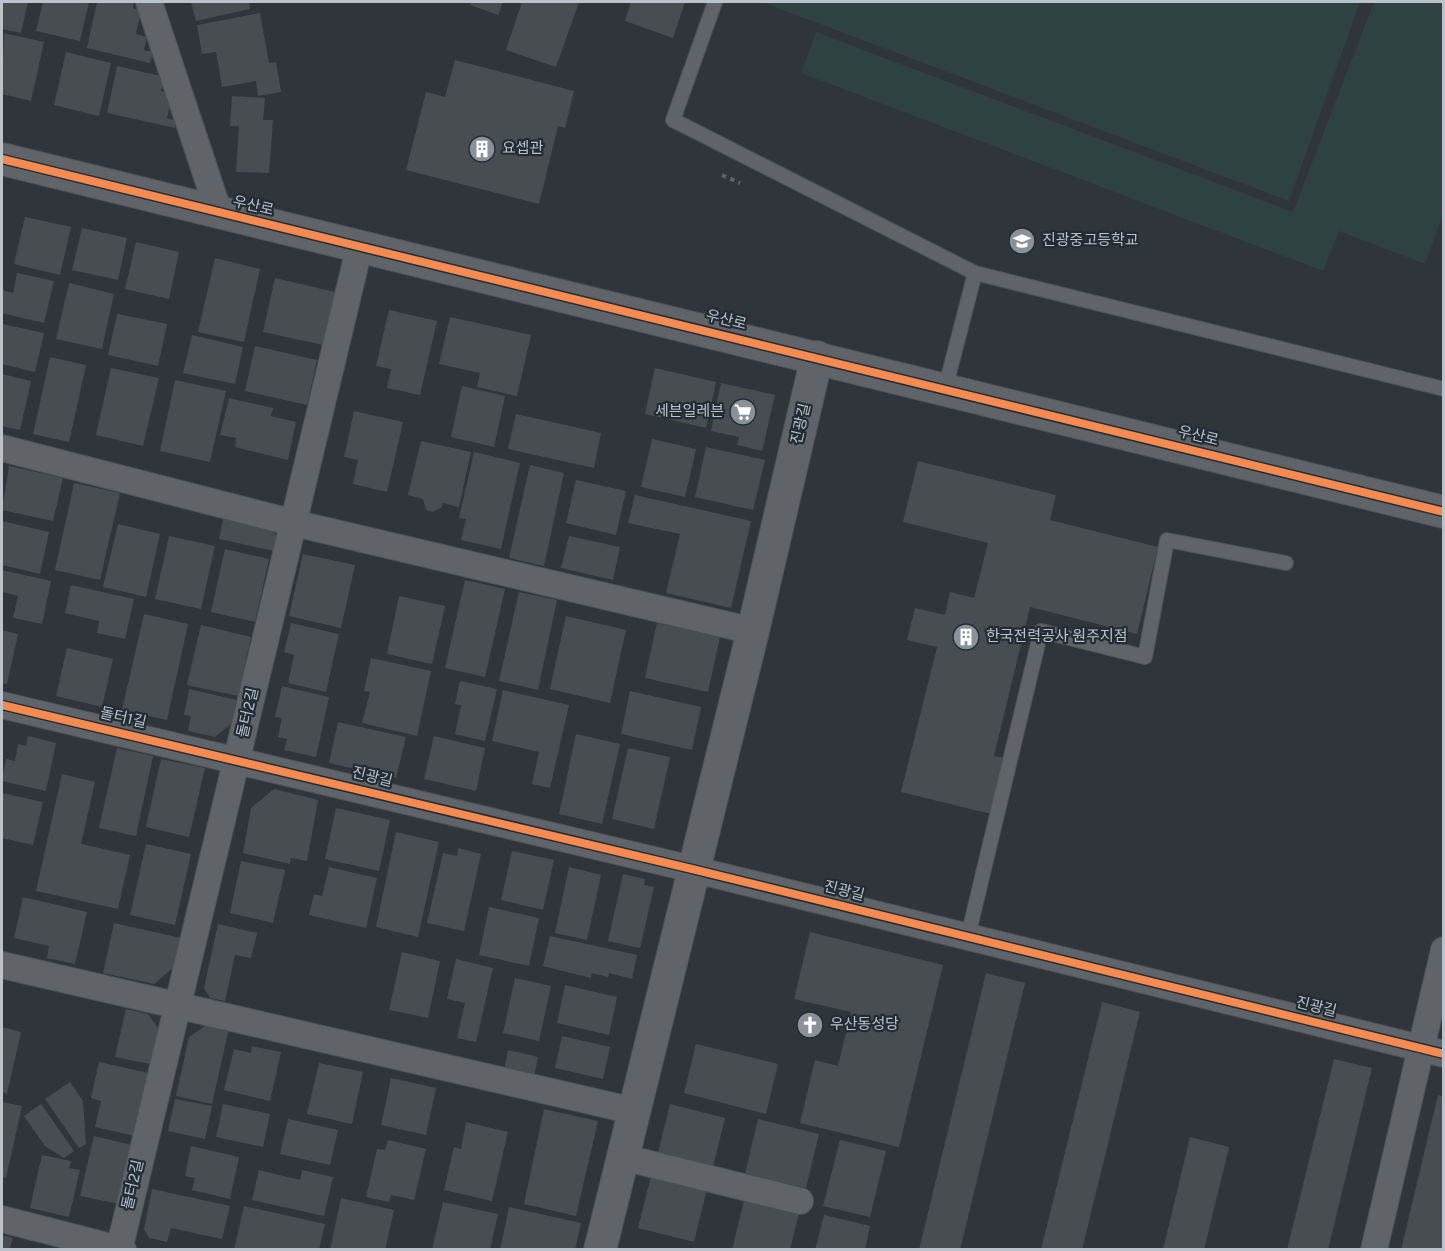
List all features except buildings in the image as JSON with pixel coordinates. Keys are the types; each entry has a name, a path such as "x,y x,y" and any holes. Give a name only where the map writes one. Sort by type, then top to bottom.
{"street":[{"name":"우산로","path":"149,2 219,213"},
{"name":"우산로","path":"2,159 945,388 1443,512"},
{"name":"돌터2길","path":"121,1249 360,245"},
{"name":"진광길","path":"600,1250 692,869 753,632 817,357"},
{"path":"2,448 294,523 753,632"},
{"name":"돌터1길","path":"2,705 237,760"},
{"name":"진광길","path":"237,760 968,936 1432,1051"},
{"path":"1374,1250 1432,1051 1443,950"},
{"path":"2,965 634,1111"},
{"path":"622,1157 800,1201"},
{"path":"2,1219 121,1249"}],"lane":[{"path":"715,2 673,120 975,273 1443,389"},
{"path":"945,388 975,273"},
{"path":"968,936 1041,631 1145,657 1167,540 1286,563"}],"path":[{"path":"722,175 744,185"}],"shaded area":[{"path":"762,2 1360,2 1289,201"},
{"path":"1374,2 1443,2 1443,214 1425,264 1339,231 1323,271 801,73 816,32 1293,212"}],"cycle path":[{"path":"2,159 1444,512"},
{"path":"2,705 692,869 1444,1054"}],"place":[{"name":"요셉관","path":"482,149"},
{"name":"진광중고등학교","path":"1022,241"},
{"name":"세븐일레븐","path":"743,412"},
{"name":"한국전력공사 원주지점","path":"966,637"},
{"name":"우산동성당","path":"810,1025"}]}
